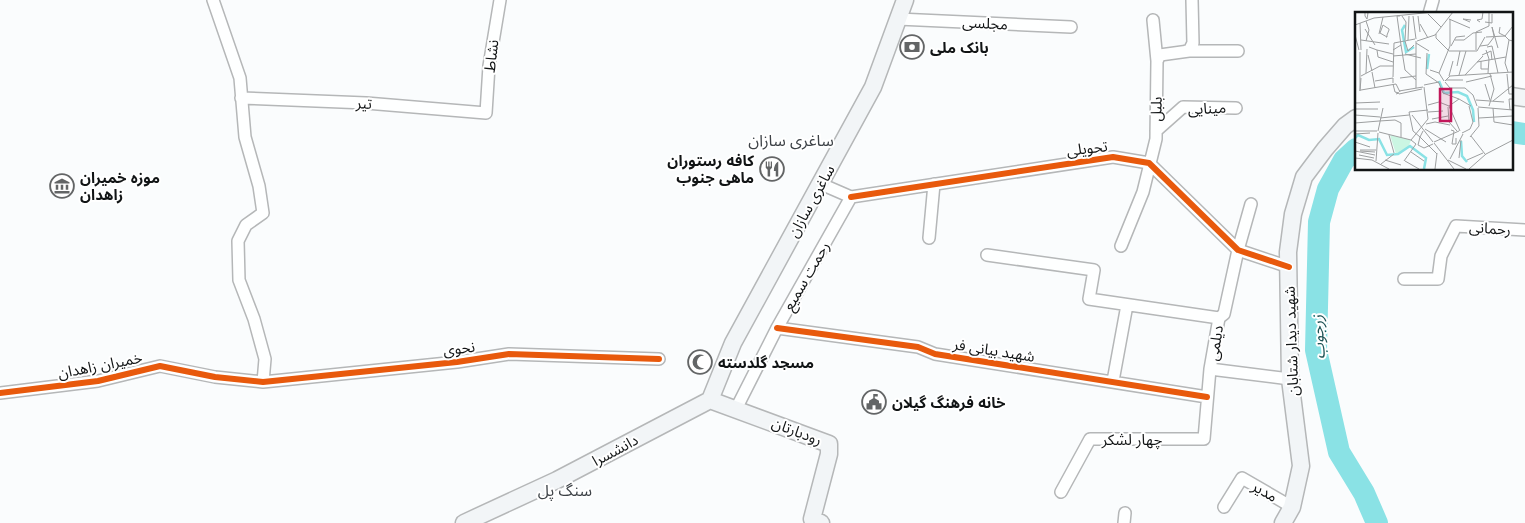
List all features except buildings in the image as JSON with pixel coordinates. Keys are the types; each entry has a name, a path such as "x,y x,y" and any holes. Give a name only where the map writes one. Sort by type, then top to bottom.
{"street":[{"path":"213,0 240,78 245,136 259,186 263,213 246,225 238,241 239,280 254,318 265,359 263,382"},
{"name":"نشاط","path":"486,113 488,66 500,0"},
{"name":"ساغری سازان","path":"710,400 733,343 873,87 905,0"},
{"path":"1186,51 1189,50 1193,43 1192,0"},
{"name":"مجلسی","path":"898,19 1071,27"},
{"name":"بلبل","path":"1121,246 1144,192 1156,131 1158,58 1153,20"},
{"path":"1158,58 1186,51 1238,51"},
{"path":"1512,96 1525,98"},
{"name":"تیر","path":"241,98 366,103 486,113"},
{"name":"مینایی","path":"1156,131 1183,107 1236,108"},
{"name":"شهید دیدار شتابان","path":"1283,523 1292,506 1301,466 1290,378 1290,266 1288,252 1293,214 1304,177 1345,126 1355,119"},
{"name":"تحویلی","path":"851,197 1113,157 1149,163"},
{"path":"1149,163 1238,250 1290,266"},
{"path":"821,184 851,197"},
{"path":"930,238 934,184"},
{"name":"رحمت سمیع","path":"736,409 777,328 851,197"},
{"name":"دیلمی","path":"1204,439 1210,369 1218,318 1224,314 1238,250 1252,204"},
{"name":"رحمانی","path":"1404,279 1438,279 1442,256 1456,226 1525,230"},
{"path":"988,255 1094,270 1089,299 1218,318"},
{"path":"1113,381 1127,304"},
{"name":"شهید بیانی فر","path":"777,328 918,347 935,354 1207,396"},
{"name":"نحوی","path":"263,382 457,362 509,354 659,358"},
{"name":"خمیران زاهدان","path":"0,393 98,381 160,366 215,377 263,382"},
{"path":"1210,369 1290,378"},
{"name":"رودبارتان","path":"710,400 829,444 829,454 814,522"},
{"name":"دانشسرا","path":"464,523 557,480 710,400"},
{"name":"چهار لشکر","path":"1061,492 1090,439 1204,439"},
{"name":"مدیر","path":"1224,507 1242,478 1292,506"}],"waterway":[{"name":"زرجوب","path":"1512,132 1525,134"},
{"name":"زرجوب","path":"1355,150 1344,160 1328,189 1319,222 1316,350 1339,452 1364,493 1377,523"}],"cycle path":[{"path":"851,197 1113,157 1149,163 1238,250 1289,267"},
{"path":"777,328 918,347 935,354 1207,397"},
{"path":"0,393 98,381 160,366 215,377 263,382 457,362 509,354 659,359"}],"place":[{"name":"بانک ملی","path":"912,47"},
{"name":"کافه رستوران ماهی جنوب","path":"772,169"},
{"name":"موزه خمیران زاهدان","path":"62,186"},
{"name":"مسجد گلدسته","path":"700,362"},
{"name":"خانه فرهنگ گیلان","path":"874,402"}],"district":[{"name":"ساغری سازان","path":"791,140"},
{"name":"سنگ پل","path":"565,490"}]}
